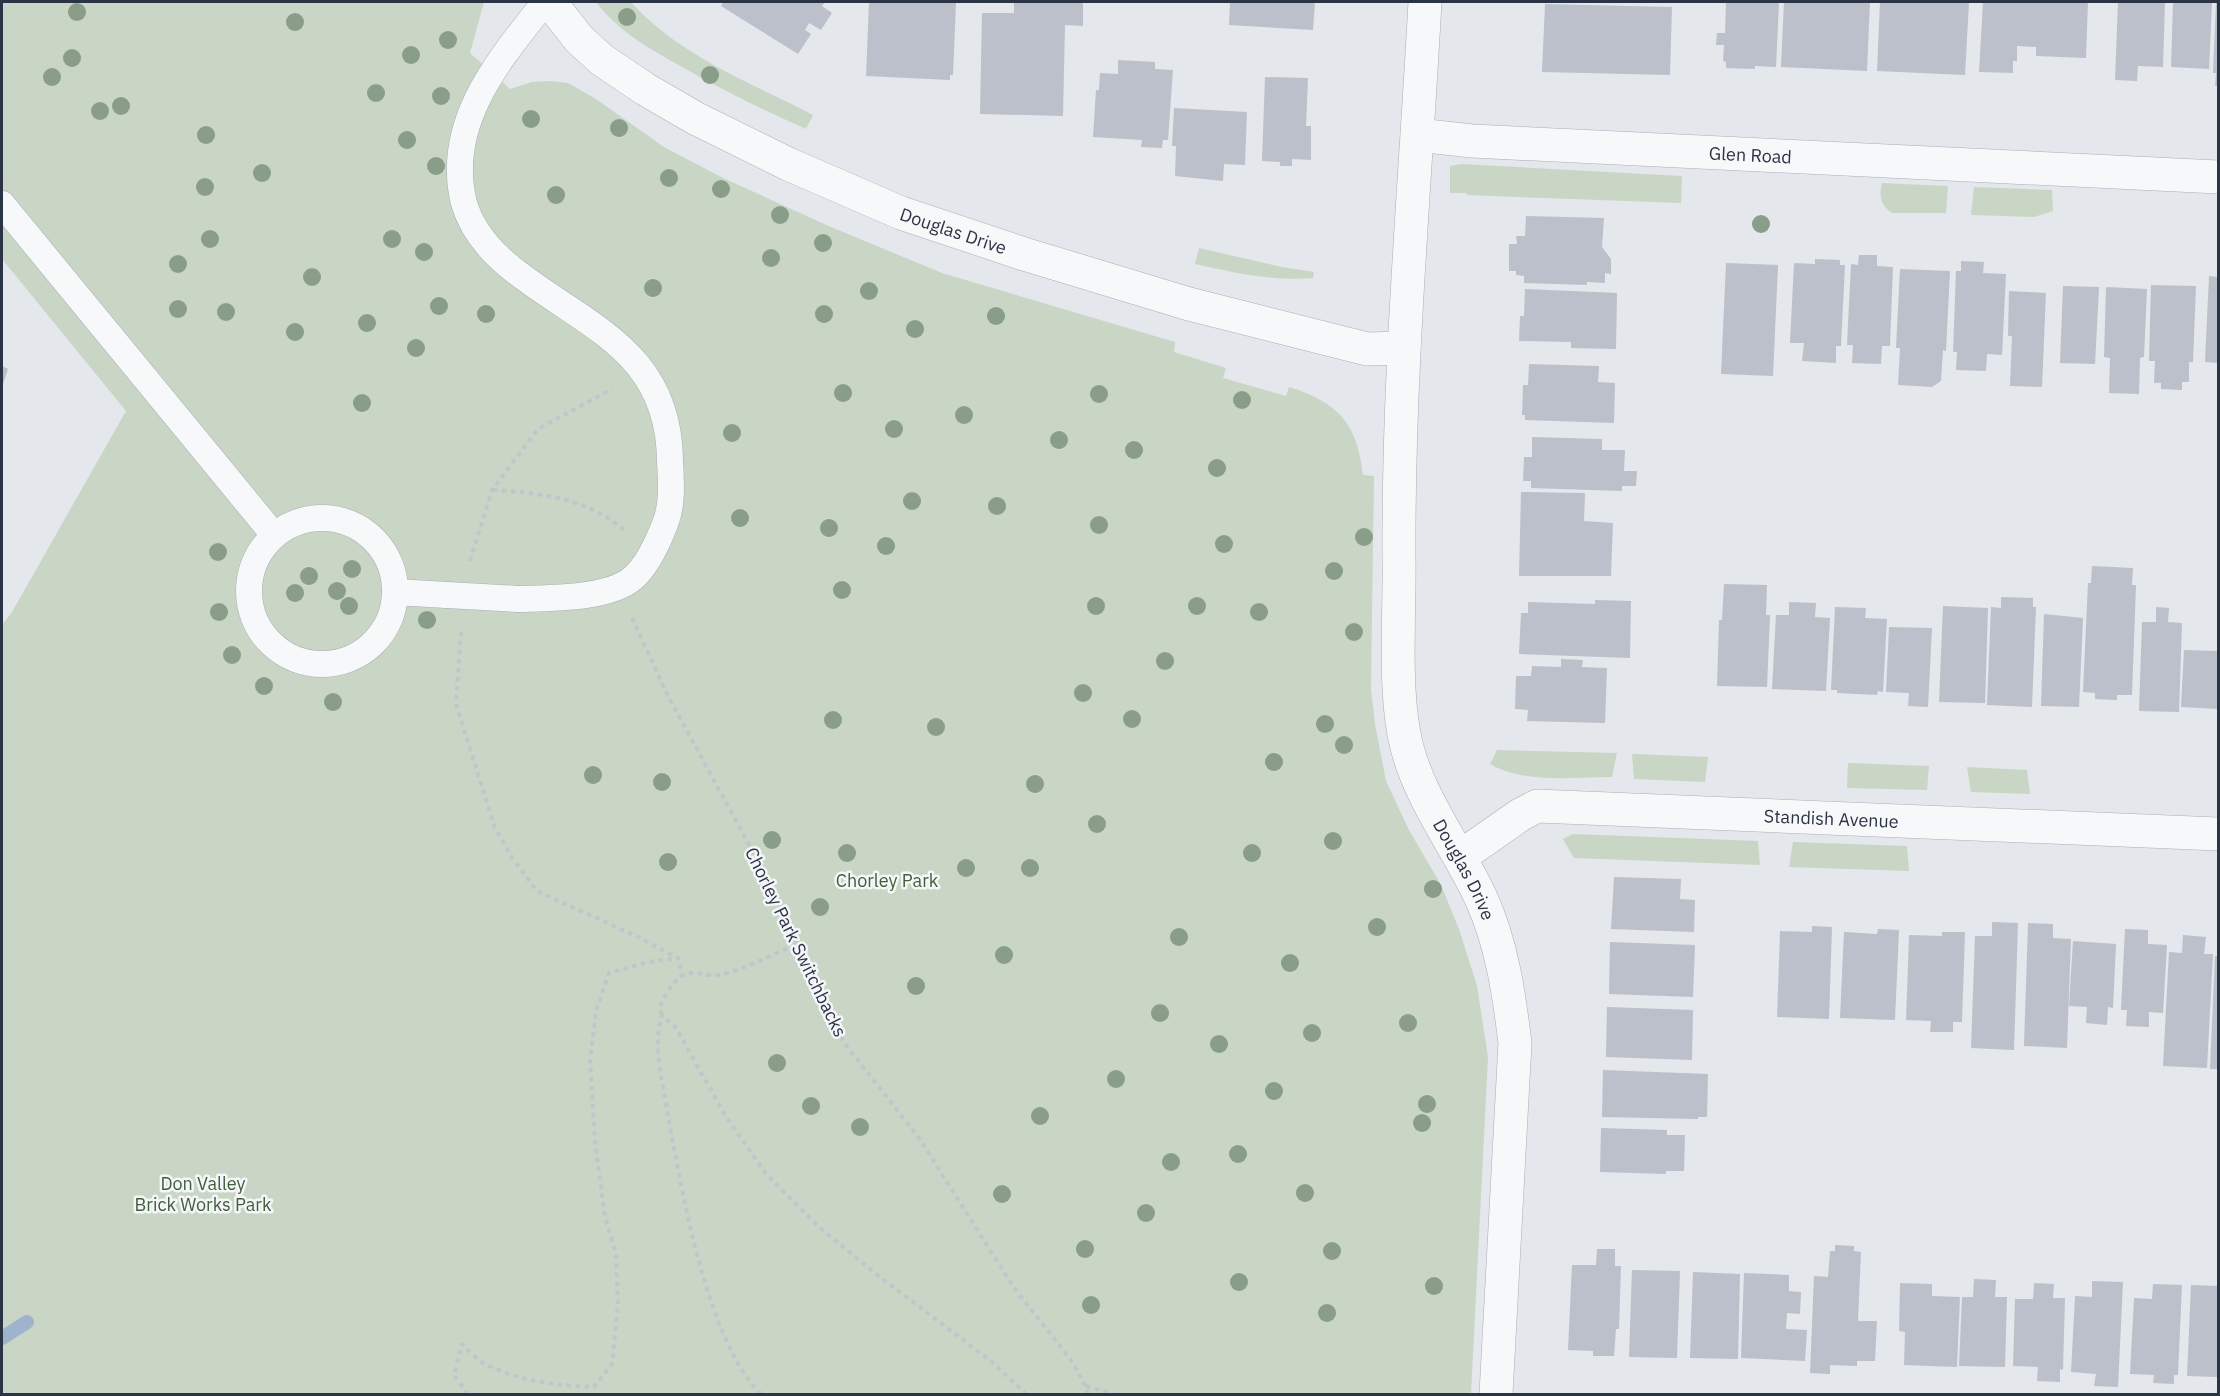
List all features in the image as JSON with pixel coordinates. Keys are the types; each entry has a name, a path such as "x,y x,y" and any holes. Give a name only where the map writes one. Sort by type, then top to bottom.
{"street":[{"name":"Douglas Drive","path":"548,2 579,39 602,60 645,89 695,118 788,164 901,213 1024,254 1189,304 1366,349 1404,348"},
{"path":"1418,135 1425,2"},
{"name":"Douglas Drive","path":"1418,135 1410,229 1399,466 1400,707 1412,764 1422,788 1481,899 1496,937 1509,989 1515,1043 1496,1395"},
{"name":"Glen Road","path":"1418,135 1472,141 2218,177"},
{"name":"Standish Avenue","path":"1460,857 1520,815 1537,806 2218,834"}],"lane":[{"path":"395,592 519,599 578,597 618,587 633,578 657,545 667,518 671,488 667,425 659,400 643,372 634,359 601,330 527,280 495,255 479,234 465,206 459,175 460,148 472,112 481,90 510,46 548,2"},
{"path":"2,204 274,535"},
{"path":"312,518 333,518 352,524 370,536 384,552 392,571 395,592 391,616 379,637 361,653 338,663 313,664 290,657 270,644 256,624 249,601 250,577 258,554 274,535 292,524 312,518"}],"path":[{"path":"468,565 492,490 538,429 643,372"},
{"path":"492,490 542,493 583,504 620,527 650,554"},
{"name":"Chorley Park Switchbacks","path":"618,587 667,694 780,902 822,1003 845,1044 919,1138 1014,1288 1071,1360 1088,1395"},
{"path":"461,629 456,704 495,828 513,859 537,891 638,937 678,958 682,976"},
{"path":"797,944 723,975 689,972 675,980 663,998 659,1007 662,1015 676,1028 725,1115 766,1174 820,1228 880,1277 991,1361 1026,1395"},
{"path":"468,1395 454,1375 462,1344 485,1365 525,1378 572,1387 594,1387 612,1364 618,1305 616,1254 605,1217 595,1141 590,1061 596,1011 609,973 648,962 678,958"},
{"path":"662,1015 658,1027 662,1077 677,1163 705,1280 723,1333 746,1380 761,1395"},
{"path":"1085,1385 1113,1395"}],"green space":[{"name":"Chorley Park","path":"2,2 484,2 470,53 510,89 532,82 568,83 596,99 664,147 723,178 831,227 942,273 1175,342 1174,352 1226,368 1223,378 1286,396 1289,387 1321,400 1333,408 1343,418 1356,442 1363,475 1374,476 1371,689 1386,781 1409,830 1441,885 1459,929 1477,986 1488,1057 1471,1394 2,1394 2,625 12,612 126,411 2,259"},
{"path":"596,2 631,2 650,21 693,53 813,115 806,129 734,95 652,50 616,24"},
{"path":"1461,164 1682,176 1681,203 1450,193 1450,166"},
{"path":"1882,183 1948,186 1946,213 1892,213 1881,200"},
{"path":"1974,187 2052,190 2053,211 2034,217 1971,215"},
{"path":"1199,248 1314,272 1313,278 1268,277 1195,264"},
{"path":"1497,750 1617,753 1612,777 1549,778 1518,774 1490,764"},
{"path":"1632,754 1708,757 1705,782 1634,779"},
{"path":"1848,763 1929,766 1927,790 1847,788"},
{"path":"1967,767 2027,770 2030,794 1971,792"},
{"path":"1573,834 1758,841 1760,865 1574,858 1563,839"},
{"path":"1793,842 1907,846 1909,871 1789,867"}],"building":[{"path":"723,2 825,2 822,6 832,13 821,30 809,23 805,30 811,34 798,54 721,6"},
{"path":"869,2 956,2 953,75 950,75 950,80 866,76"},
{"path":"1014,2 1083,2 1083,26 1065,25 1063,116 980,114 982,13 1014,13"},
{"path":"1230,2 1315,2 1313,30 1229,25"},
{"path":"1726,2 1779,2 1776,67 1726,68 1726,62 1723,61 1724,45 1716,45 1717,33 1725,33"},
{"path":"1784,2 1870,2 1867,71 1781,67"},
{"path":"1880,2 1969,2 1965,75 1877,71"},
{"path":"1983,2 2088,2 2086,58 2036,56 2036,47 2017,46 2017,61 2013,61 2013,73 1979,72"},
{"path":"2118,2 2165,2 2163,67 2138,66 2137,81 2115,80"},
{"path":"2173,2 2212,2 2209,69 2171,67"},
{"path":"2216,2 2218,2 2218,86 2215,86 2216,73 2213,73"},
{"path":"1545,4 1672,7 1670,75 1542,72"},
{"path":"1118,60 1155,62 1155,69 1173,70 1168,140 1163,140 1162,148 1141,147 1142,140 1093,137 1096,90 1099,90 1100,73 1118,74"},
{"path":"1265,77 1308,78 1306,126 1311,126 1311,160 1292,159 1292,166 1280,166 1280,162 1262,161"},
{"path":"1174,108 1247,112 1245,165 1224,164 1223,181 1175,176 1176,146 1172,146"},
{"path":"1526,216 1604,218 1602,247 1611,259 1611,274 1605,273 1605,283 1587,282 1587,285 1524,283 1524,276 1516,275 1516,271 1509,271 1509,244 1517,244 1516,236 1525,236"},
{"path":"1859,255 1877,255 1877,266 1893,267 1890,346 1882,346 1881,364 1852,363 1853,345 1847,345 1851,264 1858,265"},
{"path":"1815,259 1840,260 1840,265 1845,265 1841,346 1836,346 1836,363 1802,361 1804,343 1790,343 1794,263 1815,264"},
{"path":"1961,261 1984,262 1983,273 2006,274 2002,355 1987,354 1986,371 1956,370 1957,352 1953,352 1956,271 1961,271"},
{"path":"1726,263 1778,265 1773,376 1721,374"},
{"path":"1900,269 1950,271 1946,351 1943,350 1941,381 1932,387 1898,385 1900,348 1896,348"},
{"path":"2209,276 2218,277 2218,363 2205,362"},
{"path":"2151,285 2196,286 2193,362 2189,362 2189,382 2182,382 2182,390 2161,389 2161,383 2154,383 2155,361 2149,361"},
{"path":"2063,286 2099,287 2095,364 2060,363"},
{"path":"2106,287 2147,289 2144,357 2140,358 2139,394 2109,393 2110,358 2104,357"},
{"path":"1525,289 1617,293 1616,349 1571,348 1571,342 1519,341 1520,316 1524,316"},
{"path":"2009,291 2046,293 2042,387 2010,386 2012,336 2008,336"},
{"path":"1529,364 1599,366 1598,382 1615,383 1614,423 1525,420 1525,415 1522,415 1523,385 1528,385"},
{"path":"2,366 8,369 2,387"},
{"path":"1532,437 1602,439 1602,450 1625,450 1624,471 1637,471 1636,486 1622,486 1622,491 1531,488 1531,481 1523,481 1524,457 1532,457"},
{"path":"1521,492 1585,493 1584,521 1613,523 1611,576 1519,576"},
{"path":"2092,566 2133,568 2132,585 2136,585 2132,695 2117,695 2117,700 2095,699 2095,693 2083,692 2088,583 2091,583"},
{"path":"1724,584 1767,585 1766,615 1770,615 1767,687 1717,686 1719,620 1722,620"},
{"path":"2001,597 2033,598 2033,607 2036,607 2032,707 1987,705 1991,607 2001,608"},
{"path":"1595,600 1631,601 1630,658 1519,654 1521,613 1528,613 1528,602 1595,604"},
{"path":"1789,602 1816,603 1815,617 1830,618 1826,691 1772,689 1776,615 1789,615"},
{"path":"1943,606 1988,608 1985,703 1939,702"},
{"path":"1835,607 1866,608 1865,618 1887,619 1883,692 1878,691 1877,695 1837,693 1837,690 1831,690"},
{"path":"2156,607 2169,608 2168,622 2182,623 2179,712 2139,711 2142,622 2156,622"},
{"path":"2044,614 2083,618 2079,707 2041,706"},
{"path":"1889,627 1932,628 1928,707 1908,706 1909,693 1886,692"},
{"path":"2184,650 2218,651 2218,709 2181,707"},
{"path":"1561,659 1583,660 1582,667 1607,668 1605,723 1527,721 1528,710 1515,709 1516,676 1531,676 1532,666 1561,667"},
{"path":"1614,877 1681,879 1680,899 1695,900 1694,932 1611,929"},
{"path":"1992,922 2018,923 2014,1050 1971,1048 1975,936 1992,936"},
{"path":"2028,923 2053,924 2053,938 2071,939 2067,1048 2024,1046"},
{"path":"1812,926 1832,927 1829,1019 1777,1017 1780,931 1812,932"},
{"path":"1878,929 1899,930 1895,1020 1840,1018 1844,932 1877,934"},
{"path":"2125,929 2148,930 2148,944 2167,945 2163,1013 2149,1012 2149,1027 2126,1026 2127,1010 2121,1010"},
{"path":"1942,932 1965,932 1962,1022 1953,1022 1953,1032 1930,1032 1931,1021 1906,1020 1909,935 1942,936"},
{"path":"2183,935 2206,937 2204,954 2213,954 2207,1068 2163,1066 2169,952 2182,953"},
{"path":"2073,941 2116,944 2113,1008 2108,1007 2107,1025 2086,1023 2087,1007 2069,1006"},
{"path":"1610,942 1695,945 1693,997 1609,994"},
{"path":"2215,956 2218,956 2218,1069 2210,1069"},
{"path":"1607,1007 1693,1010 1692,1060 1606,1057"},
{"path":"1603,1070 1708,1074 1707,1117 1698,1117 1698,1119 1602,1117"},
{"path":"1601,1128 1667,1130 1667,1135 1685,1135 1684,1171 1666,1171 1666,1174 1600,1172"},
{"path":"1835,1245 1854,1246 1854,1251 1861,1252 1858,1321 1877,1321 1875,1361 1857,1361 1857,1366 1830,1365 1830,1374 1810,1373 1814,1276 1828,1277 1830,1251 1835,1251"},
{"path":"1597,1249 1615,1249 1615,1266 1621,1266 1619,1329 1616,1329 1614,1356 1593,1356 1593,1351 1568,1350 1572,1265 1596,1265"},
{"path":"1632,1270 1680,1271 1677,1358 1629,1357"},
{"path":"1693,1272 1740,1274 1738,1359 1690,1358"},
{"path":"1744,1273 1789,1275 1789,1291 1801,1292 1800,1314 1787,1313 1786,1329 1807,1330 1805,1361 1741,1358"},
{"path":"1974,1279 1996,1280 1995,1297 2007,1297 2005,1367 1959,1366 1962,1297 1973,1297"},
{"path":"2092,1281 2123,1282 2118,1387 2094,1386 2096,1374 2071,1372 2075,1296 2092,1297"},
{"path":"1900,1283 1932,1284 1932,1296 1960,1297 1957,1367 1904,1365 1905,1332 1899,1331"},
{"path":"2034,1283 2054,1284 2053,1298 2065,1298 2063,1370 2060,1369 2060,1382 2037,1381 2038,1367 2013,1366 2015,1299 2033,1299"},
{"path":"2153,1284 2182,1285 2178,1375 2174,1375 2174,1384 2153,1383 2154,1375 2130,1374 2134,1298 2152,1299"},
{"path":"2191,1285 2218,1286 2218,1377 2187,1376"}],"waterway":[{"path":"2,1338 27,1322"}],"park label":[{"name":"Don Valley Brick Works Park","path":"203,1193"}]}
